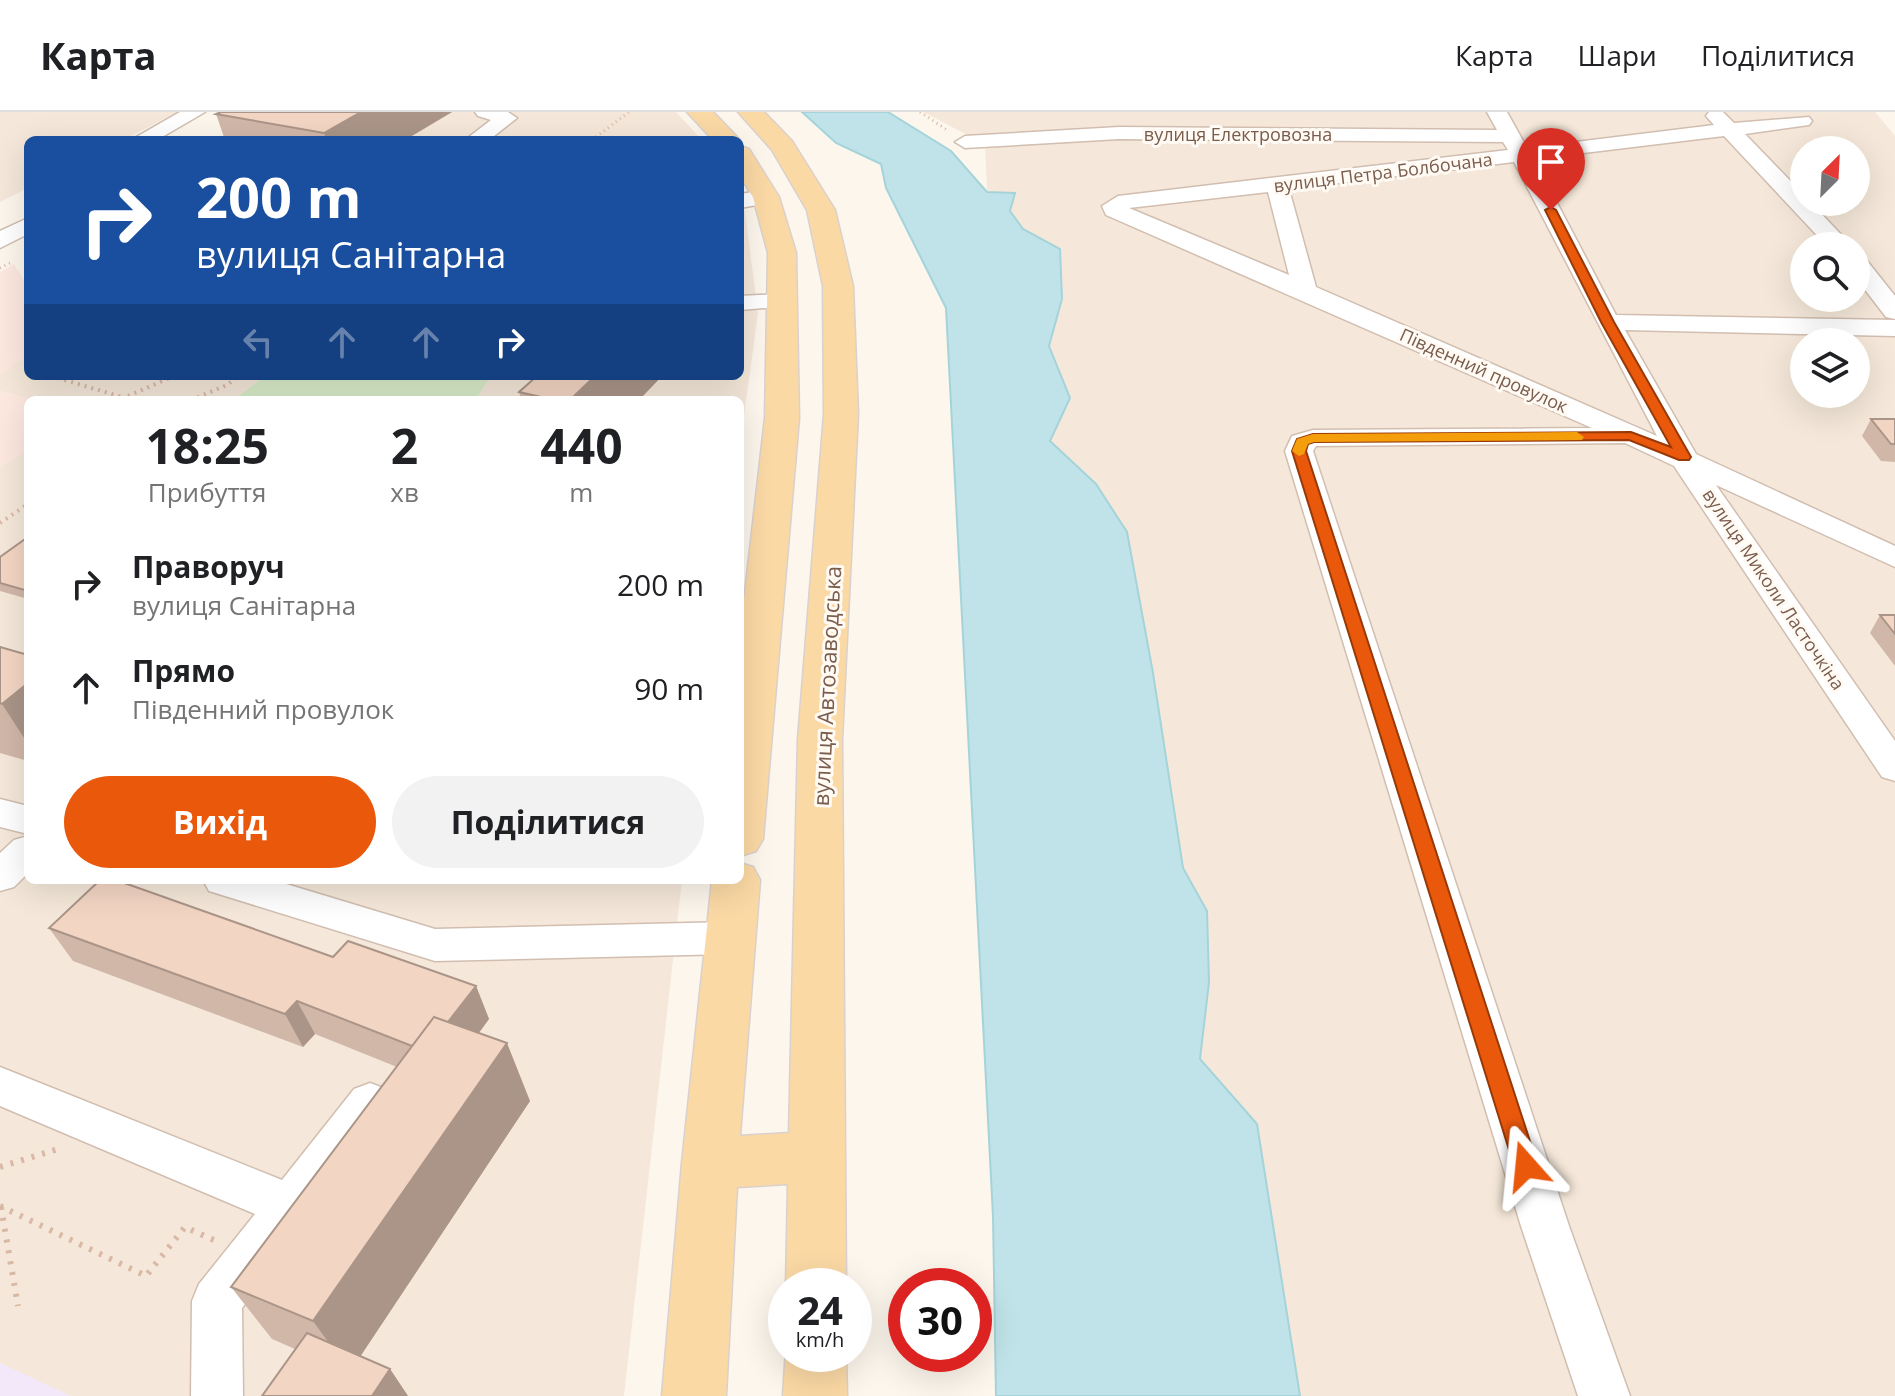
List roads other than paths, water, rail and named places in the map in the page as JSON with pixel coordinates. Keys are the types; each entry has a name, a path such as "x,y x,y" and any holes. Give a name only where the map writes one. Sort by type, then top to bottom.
{"main road":[{"path":"699,112 723,136"},
{"name":"вулиця Автозаводська","path":"750,112 783,146 821,210 838,286 841,414 820,739 816,1268"},
{"path":"744,168 753,199 782,253 782,418 744,799"},
{"path":"782,418 841,414"},
{"path":"694,1396 710,1163 736,884"},
{"path":"710,1163 816,1157"},
{"path":"815,1372 815,1396"}],"street":[{"path":"149,136 195,112"},
{"path":"481,136 507,118 485,112"},
{"path":"1712,112 1826,232"},
{"name":"вулиця Петра Болбочана","path":"1114,210 1113,206 1118,203 1277,186 1510,134 1727,130 1802,121"},
{"name":"вулиця Електровозна","path":"965,142 1119,133 1510,134"},
{"name":"вулиця Миколи Ласточкіна","path":"1510,134 1608,322 1684,457 1895,768"},
{"path":"1277,186 1305,290"},
{"name":"Південний провулок","path":"1114,210 1305,290 1684,457 1895,558"},
{"path":"0,241 24,227"},
{"path":"1870,280 1895,312"},
{"path":"744,303 781,301"},
{"path":"1608,322 1895,328"},
{"path":"1604,1396 1545,1226 1299,451 1302,442 1313,438 1631,436"},
{"path":"0,813 24,819"},
{"path":"0,876 24,854"},
{"path":"236,884 435,945 730,938"},
{"path":"0,1086 290,1206"},
{"path":"217,1396 217,1301 370,1103"}],"water":[{"path":"802,112 888,112 951,151 987,192 1015,193 1010,211 1023,229 1060,249 1062,299 1049,346 1070,398 1050,441 1096,484 1127,532 1153,673 1183,868 1207,911 1209,982 1200,1059 1257,1124 1300,1396 996,1396 993,1216 946,308 886,188 881,164 836,143"}]}
